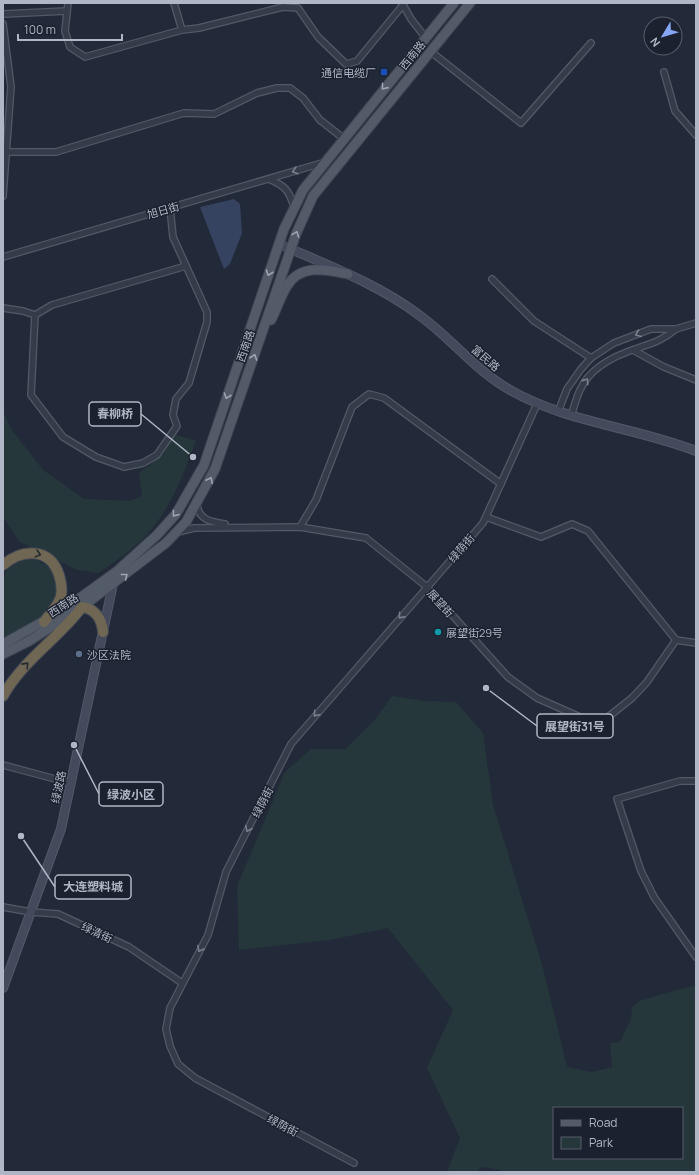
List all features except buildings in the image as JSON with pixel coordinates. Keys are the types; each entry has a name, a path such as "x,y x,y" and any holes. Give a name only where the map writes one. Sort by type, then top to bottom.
{"highway":[{"path":"3,565 13,556 31,552 45,556 57,568 62,583 60,599 44,622"},
{"path":"3,696 11,682 26,664 82,607 91,610 98,617 102,632"}],"main road":[{"name":"西南路","path":"3,654 44,622 116,572 157,535 176,514 204,465 279,244 294,207 303,190 322,163 454,3"},
{"name":"西南路","path":"3,644 17,642 82,607 166,544 186,522 215,469 296,234 313,196 470,3"},
{"path":"261,334 276,311 287,286 297,274 311,269 348,274"}],"street":[{"path":"68,3 65,31 70,47 85,57 182,30 199,28 283,7 298,8 318,37 346,64 357,61 403,4 411,19 425,37"},
{"path":"174,3 182,30"},
{"path":"3,14 67,11"},
{"path":"3,24 11,87 3,196"},
{"path":"430,51 521,123 591,43"},
{"path":"664,72 675,111 696,135"},
{"path":"6,152 56,152 184,113 214,114 257,93 278,88 290,88 302,98 320,120 343,138"},
{"name":"旭日街","path":"3,257 322,163"},
{"path":"268,179 282,184 290,194 294,207"},
{"path":"35,315 31,395 63,437 96,457 124,467 142,463 157,455 177,426 173,416 176,399 189,383 207,322 207,312 173,237 170,208"},
{"name":"富民路","path":"279,244 348,274 419,314 508,390 558,412 666,441 696,452"},
{"path":"3,308 23,311 35,315 52,305 186,266"},
{"path":"492,279 534,321 591,358"},
{"path":"558,412 567,389 591,358 614,343 651,329 676,329 696,323"},
{"path":"571,416 580,389 589,376 620,354 665,339 676,329"},
{"path":"633,350 664,368 696,380"},
{"path":"300,527 316,500 352,407 369,394 384,398 502,484"},
{"name":"绿荫街","path":"354,1163 195,1078 178,1064 170,1046 166,1029 170,1008 208,935 226,872 291,744 483,522 502,484 537,404"},
{"path":"197,503 198,512 201,517 219,523 243,527"},
{"path":"486,517 541,537 572,524 588,531 676,640 696,643"},
{"name":"展望街","path":"176,532 194,528 300,527 366,538 427,587 508,677 537,698 598,725 637,693 647,682 676,640"},
{"name":"绿波路","path":"3,988 60,829 113,584"},
{"path":"3,765 70,782"},
{"path":"696,781 680,781 617,799 641,871 654,897 696,957"},
{"name":"绿清街","path":"3,907 31,912 58,914 122,944 182,983"}],"green space":[{"path":"3,411 12,430 43,470 84,499 130,501 142,496 139,473 164,454 174,434 196,441 175,492 161,516 144,538 122,557 98,573 77,570 20,542 3,517"},
{"path":"30,558 44,564 54,574 56,584 55,601 49,611 43,616 31,625 4,640 2,605 4,577 6,572 11,567 20,561"},
{"path":"392,696 425,701 456,702 483,733 493,805 543,968 567,1067 592,1072 612,1067 610,1043 620,1042 631,1019 632,1007 641,1000 696,985 696,1172 502,1172 501,1170 481,1167 477,1172 447,1172 460,1138 427,1068 453,1010 388,928 329,940 239,950 237,886 285,772 311,749 345,749 374,721"}],"water":[{"path":"234,199 240,204 242,233 230,264 224,269 200,207"}],"place":[{"name":"通信电缆厂","path":"384,72"},
{"name":"春柳桥","path":"193,457"},
{"name":"展望街29号","path":"438,632"},
{"name":"沙区法院","path":"79,654"},
{"name":"展望街31号","path":"486,688"},
{"name":"绿波小区","path":"74,745"},
{"name":"大连塑料城","path":"21,836"}]}
